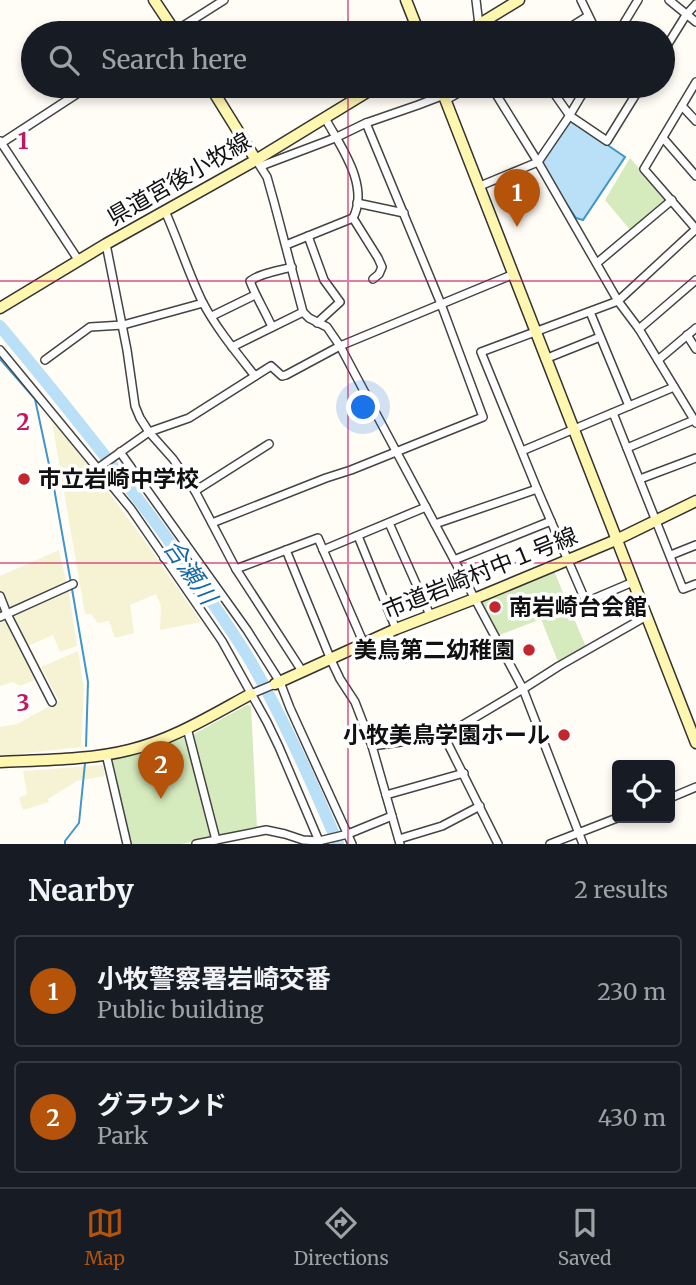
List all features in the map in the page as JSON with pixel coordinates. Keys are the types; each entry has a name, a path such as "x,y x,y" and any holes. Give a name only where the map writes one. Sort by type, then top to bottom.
{"street":[{"path":"154,0 167,21"},
{"path":"192,21 224,0"},
{"path":"406,0 414,21"},
{"path":"476,0 479,21"},
{"path":"485,21 519,0"},
{"path":"581,0 591,21"},
{"path":"626,21 639,0"},
{"path":"669,0 696,22"},
{"path":"675,33 696,4"},
{"path":"580,21 588,16"},
{"path":"633,582 586,602 481,352 618,301 696,229 644,169 696,82"},
{"path":"70,98 0,143 79,261"},
{"path":"218,98 267,177 303,312 327,327 340,346 523,689 583,844"},
{"name":"県道宮後小牧線","path":"0,307 165,211 259,163 358,98"},
{"path":"259,163 335,138 366,122 433,98"},
{"path":"445,98 696,743"},
{"path":"498,98 618,301 639,329 695,421 627,448"},
{"path":"557,98 569,116 607,141 634,98"},
{"path":"480,186 538,162 580,98"},
{"path":"682,106 696,121"},
{"path":"286,245 353,218 356,213 356,180 325,118"},
{"path":"212,523 483,417 441,304 366,122"},
{"path":"663,138 696,176"},
{"path":"597,263 672,200"},
{"path":"357,203 404,213"},
{"path":"165,211 203,303 255,376"},
{"path":"353,218 382,267 373,279"},
{"path":"308,236 324,280 340,302 317,323"},
{"path":"106,244 135,406 140,418 195,491 236,569 302,671"},
{"path":"272,327 250,281 292,267"},
{"path":"100,467 149,432 190,418 271,366 282,376 286,375 340,346 514,274"},
{"path":"639,329 696,280"},
{"path":"212,316 255,295"},
{"path":"45,360 90,327 122,326 203,303"},
{"path":"232,347 303,312"},
{"path":"590,312 629,406"},
{"path":"658,360 696,328"},
{"path":"687,335 696,349"},
{"path":"545,359 600,337"},
{"path":"0,349 100,467 222,641 267,722 321,841"},
{"path":"522,451 674,387"},
{"path":"613,413 683,589 696,584"},
{"path":"195,491 269,444"},
{"path":"118,453 247,630 290,708 352,844"},
{"path":"640,479 696,458"},
{"path":"435,524 537,489"},
{"name":"市道岩崎村中１号線","path":"277,683 396,629 474,600 616,540 696,500"},
{"path":"323,550 426,507"},
{"path":"454,560 551,521"},
{"path":"389,523 430,615"},
{"path":"358,536 396,629"},
{"path":"236,569 318,538 365,643"},
{"path":"164,558 185,543"},
{"path":"671,555 696,545"},
{"path":"286,550 331,660 355,702 372,746 399,842 442,826 480,806"},
{"path":"7,617 73,584"},
{"path":"0,596 7,617 52,702"},
{"path":"372,746 444,736 645,617"},
{"path":"0,762 127,751 187,727 277,683"},
{"path":"187,727 216,840"},
{"path":"444,736 498,844"},
{"path":"106,754 127,844"},
{"path":"386,795 464,773"},
{"path":"675,795 696,787"},
{"path":"196,844 266,830 303,840 321,841 348,834 392,816"},
{"path":"550,844 612,820"}],"shaded area":[{"path":"52,422 74,446 142,537 201,622 160,630 161,606 156,594 130,605 134,633 115,638 109,621 98,623 91,614 85,614"},
{"path":"59,550 77,646 60,652 53,635 21,649 35,680 20,686 13,682 0,686 0,576"},
{"path":"78,651 84,689 81,747 0,756 0,727 17,724 59,701 41,667"},
{"path":"103,765 105,776 77,781 48,799 49,802 23,810 19,798 27,794 23,771"}],"green space":[{"path":"630,158 668,201 631,231 605,200"},
{"path":"554,571 586,647 559,664 541,619 497,636 480,604"},
{"path":"247,705 251,706 257,828 181,844 130,844 111,760 194,734"}],"water":[{"path":"568,118 625,157 583,220 576,218 538,162"}],"waterway":[{"name":"合瀬川","path":"0,326 119,473 235,637 286,729 338,844"},
{"path":"0,359 35,399 71,583"},
{"path":"72,589 88,682 86,746"},
{"path":"65,844 79,823 85,763"}],"place":[{"name":"小牧警察署岩崎交番","path":"517,227"},
{"name":"市立岩崎中学校","path":"24,479"},
{"name":"南岩崎台会館","path":"495,607"},
{"name":"美鳥第二幼稚園","path":"529,650"},
{"name":"小牧美鳥学園ホール","path":"564,735"},
{"name":"グラウンド","path":"161,799"}]}
